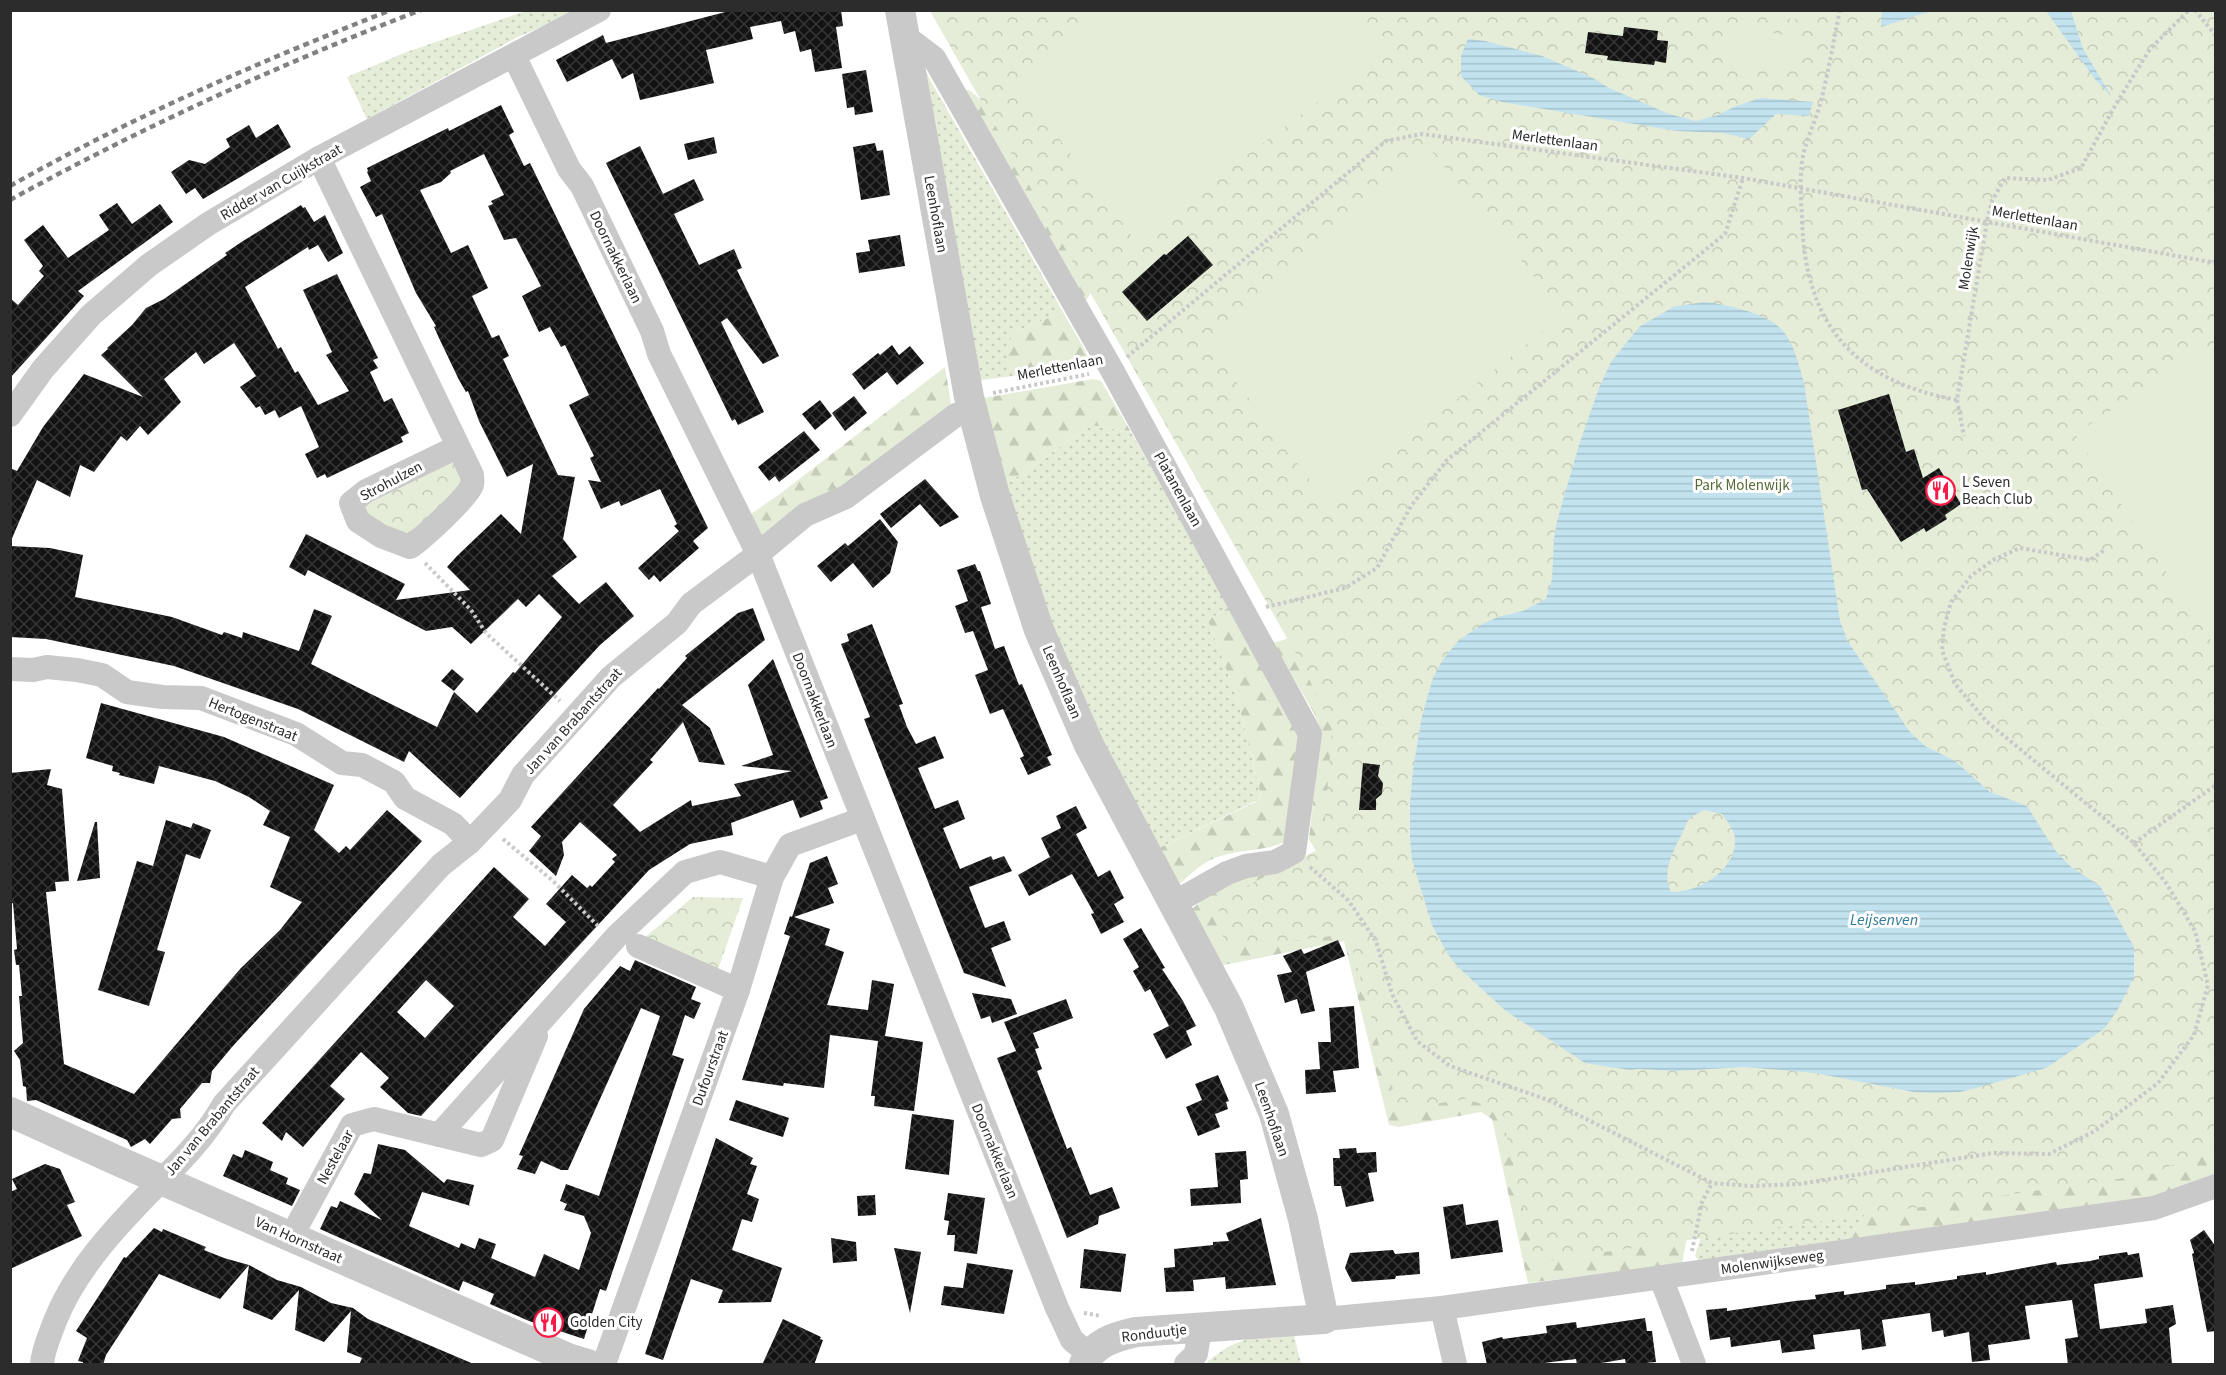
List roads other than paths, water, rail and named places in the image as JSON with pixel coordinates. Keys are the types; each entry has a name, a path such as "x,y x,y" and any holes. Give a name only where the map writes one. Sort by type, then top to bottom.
{"street":[{"name":"Ridder van Cuijkstraat","path":"10,415 43,369 91,315 149,265 208,224 319,158 599,10"},
{"name":"Platanenlaan","path":"902,23 934,58 1112,369 1310,734 1294,852 1275,862 1246,866 1227,873 1172,904"},
{"name":"Leenhoflaan","path":"902,23 970,404 995,496 1039,630 1089,745 1228,1008 1274,1114 1303,1219 1324,1319"},
{"name":"Doornakkerlaan","path":"514,56 569,169 587,196 652,331 659,354 758,554 1057,1308 1072,1340 1086,1359"},
{"path":"319,158 458,447"},
{"name":"Jan van Brabantstraat","path":"42,1365 43,1352 65,1296 84,1266 211,1126 224,1104 441,865 478,833 510,800 523,775 611,677 676,623 691,604 758,554 805,515 846,497 970,404"},
{"name":"Strohulzen","path":"458,447 472,475 472,485 466,494 420,540 410,547 381,536 358,521 351,503 366,491 458,447"},
{"name":"Hertogenstraat","path":"10,669 33,670 47,667 77,670 102,675 127,692 162,698 201,698 296,734 342,763 362,765 394,782 405,798 453,824 478,833"},
{"name":"Dufourstraat","path":"604,1365 738,990 772,877 790,844 862,819"},
{"name":"Nestelaar","path":"439,1135 543,1019 628,941 685,872 720,862 772,877"},
{"path":"628,941 738,990"},
{"name":"Nestelaar","path":"291,1237 352,1125 374,1119 481,1144 492,1140 543,1019"},
{"name":"Van Hornstraat","path":"10,1112 573,1362"},
{"name":"Molenwijkseweg","path":"1324,1319 1442,1308 2154,1208 2213,1192"},
{"path":"1661,1278 1694,1365"},
{"path":"1442,1308 1455,1365"},
{"name":"Ronduutje","path":"1086,1359 1110,1338 1136,1332 1324,1319"},
{"name":"Ronduutje","path":"1185,1365 1196,1354 1200,1328"}],"water":[{"path":"1882,10 1931,11 1881,27"},
{"path":"2046,11 2071,11 2083,49 2112,97 2095,79"},
{"path":"1468,39 1485,41 1542,56 1669,114 1696,121 1761,98 1813,102 1809,116 1776,114 1749,139 1723,133 1677,131 1502,102 1479,95 1461,76 1461,56"},
{"name":"Leijsenven","path":"1704,302 1723,305 1758,315 1777,325 1783,331 1794,350 1804,383 1840,621 1848,642 1910,732 1925,746 1955,761 1990,792 2027,806 2054,849 2071,867 2100,886 2134,947 2134,977 2117,1011 2104,1029 2046,1068 1960,1092 1936,1093 1914,1092 1815,1073 1744,1067 1677,1071 1630,1070 1585,1063 1506,1011 1458,967 1447,953 1432,925 1412,860 1410,803 1422,716 1433,678 1442,661 1458,641 1481,625 1498,617 1523,611 1546,599 1552,579 1557,521 1579,445 1599,388 1611,362 1639,327 1673,307","holes":["1704,810 1722,814 1735,836 1734,850 1730,860 1723,870 1704,884 1671,892 1667,874 1669,865 1687,822"]}],"railway":[{"path":"10,186 150,113 294,49 391,10"},
{"path":"10,200 161,122 316,52 421,10"}],"place":[{"name":"L Seven Beach Club","path":"1941,491"},
{"name":"Golden City","path":"549,1322"}],"park label":[{"name":"Park Molenwijk","path":"1742,485"}]}
